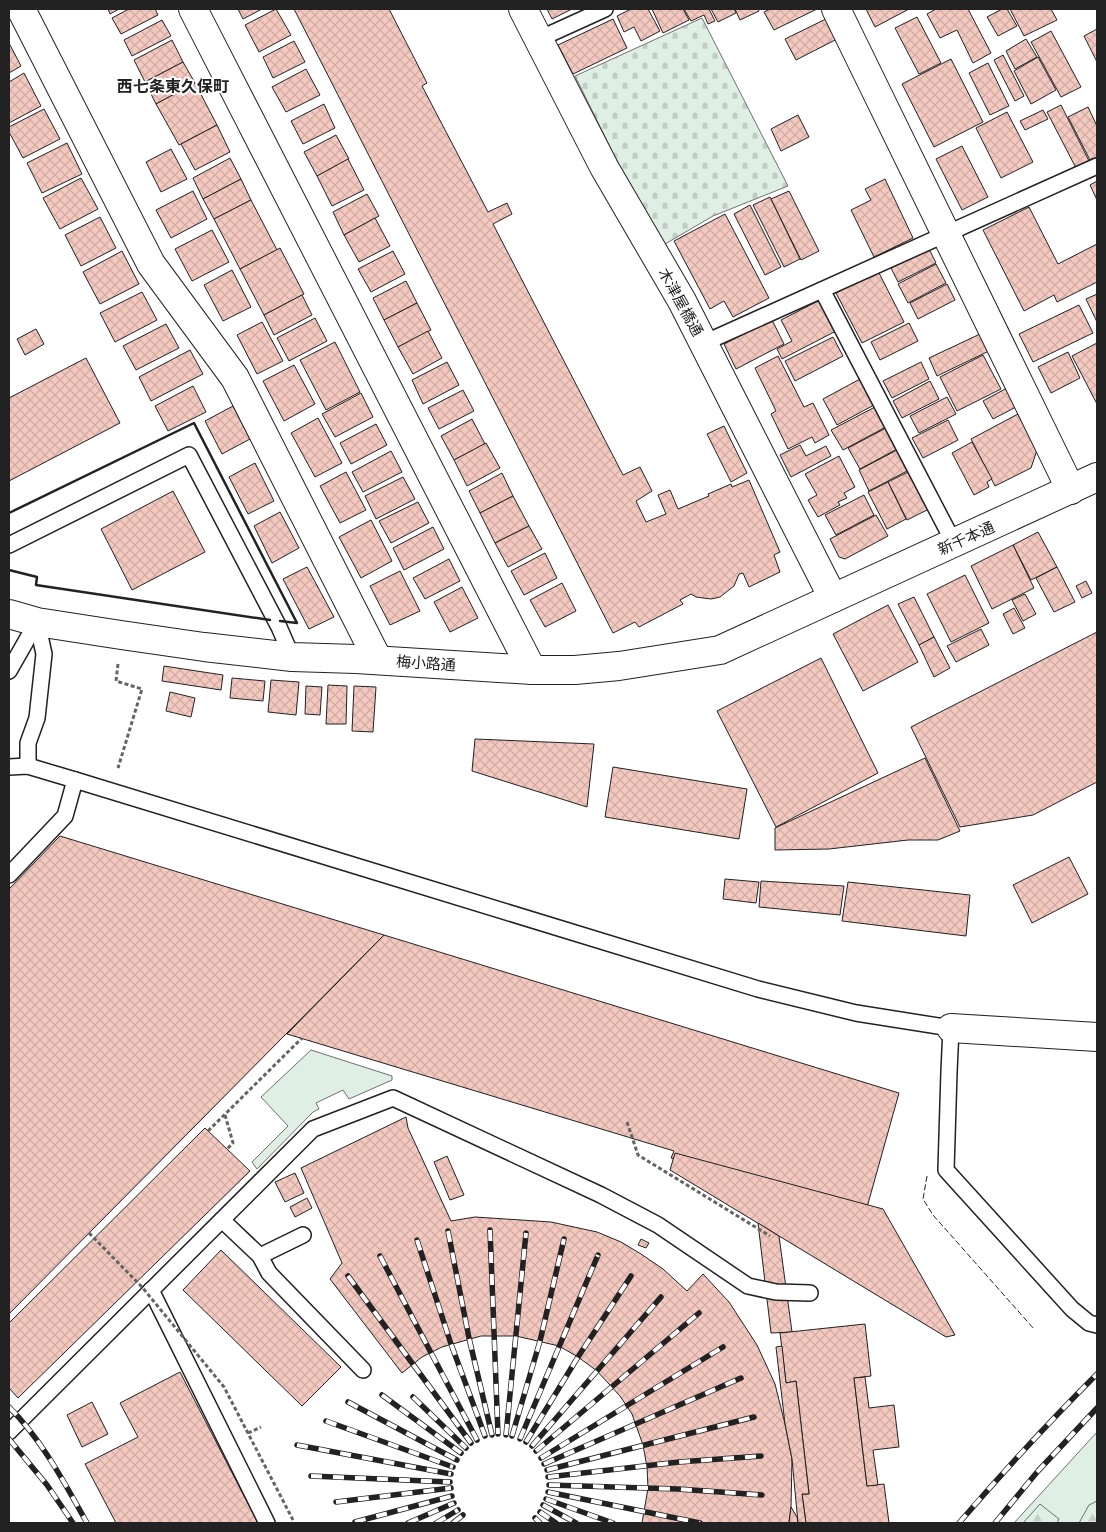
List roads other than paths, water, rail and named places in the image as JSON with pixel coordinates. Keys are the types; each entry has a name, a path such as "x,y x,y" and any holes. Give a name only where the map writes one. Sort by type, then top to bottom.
{"street":[{"path":"21,9 151,264 235,378 378,660"},
{"path":"193,9 532,670"},
{"name":"木津屋橋通","path":"523,9 604,167 682,301 833,598"},
{"path":"836,9 1072,490"},
{"name":"新千本通","path":"833,598 1097,477"},
{"name":"梅小路通","path":"9,614 37,622 204,647 292,657 378,660 532,670 574,670 618,666 720,650 833,598"},
{"path":"952,1028 1097,1037"}],"lane":[{"path":"539,39 605,9"},
{"path":"704,343 1097,166"},
{"path":"822,290 954,543"},
{"path":"9,545 189,454 279,627 292,657"},
{"path":"9,671 37,622"},
{"path":"28,766 28,743 37,718 44,654 37,622"},
{"path":"9,767 28,766 758,989 856,1012 952,1028 946,1170 1072,1309 1089,1323 1097,1325"},
{"path":"9,875 66,816 75,780"},
{"path":"9,1432 313,1129 393,1098 626,1208 658,1225 748,1286 776,1292 810,1293"},
{"path":"222,1220 260,1256 269,1273 364,1370"},
{"path":"260,1256 302,1235"},
{"path":"151,1290 267,1523"}],"railway":[{"path":"490,1230 498,1434"},
{"path":"448,1231 469,1338 492,1435"},
{"path":"506,1435 526,1233"},
{"path":"512,1436 540,1341 564,1239"},
{"path":"417,1240 451,1344 485,1436"},
{"path":"520,1439 598,1255"},
{"path":"380,1256 477,1440"},
{"path":"348,1276 471,1443"},
{"path":"526,1442 631,1276"},
{"path":"532,1446 661,1297"},
{"path":"536,1451 699,1313"},
{"path":"541,1458 723,1347"},
{"path":"959,1523 1026,1447 1097,1374"},
{"path":"544,1464 741,1378"},
{"path":"382,1395 461,1453"},
{"path":"413,1397 466,1448"},
{"path":"348,1402 457,1460"},
{"path":"9,1407 42,1447 87,1523"},
{"path":"995,1523 1038,1471 1097,1408"},
{"path":"547,1470 754,1417"},
{"path":"326,1421 453,1467"},
{"path":"9,1439 47,1485 73,1523"},
{"path":"297,1445 451,1474"},
{"path":"548,1477 679,1462 761,1456"},
{"path":"311,1476 450,1482"},
{"path":"549,1485 678,1489 762,1495"},
{"path":"336,1502 451,1488"},
{"path":"548,1492 700,1523"},
{"path":"355,1522 452,1496"},
{"path":"546,1499 613,1523"},
{"path":"408,1523 454,1503"},
{"path":"543,1505 576,1523"},
{"path":"436,1523 458,1510"},
{"path":"540,1512 556,1523"},
{"path":"453,1523 463,1515"},
{"path":"535,1518 540,1523"}],"district":[{"name":"西七条東久保町","path":"173,86"}]}
